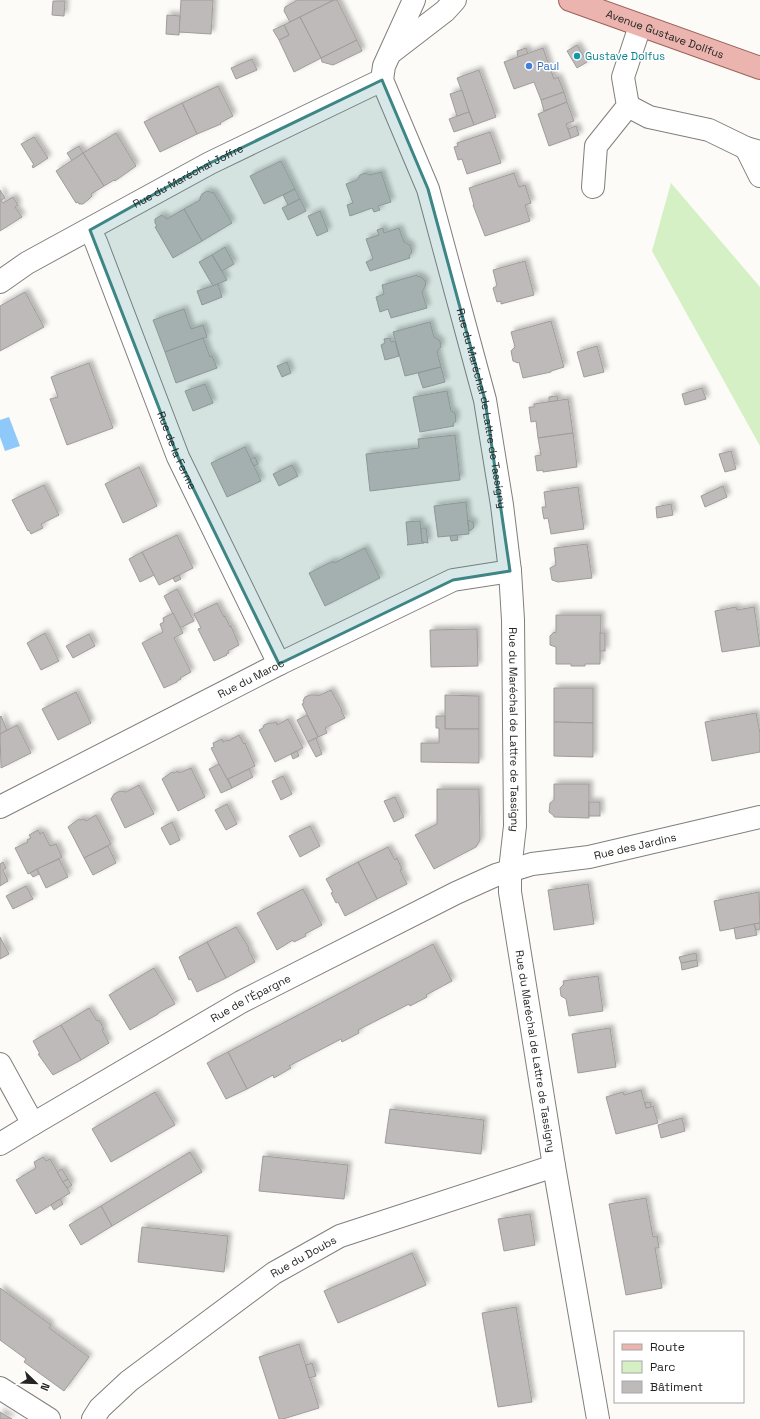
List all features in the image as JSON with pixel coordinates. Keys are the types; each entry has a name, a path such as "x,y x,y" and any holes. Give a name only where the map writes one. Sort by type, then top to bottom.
{"main road":[{"name":"Avenue Gustave Dollfus","path":"570,0 760,68"}],"street":[{"path":"382,80 384,66 414,0"},
{"path":"390,53 445,11 455,0"},
{"path":"593,187 596,146 628,106 623,77 640,26"},
{"name":"Rue du Maréchal Joffre","path":"0,282 28,263 210,163 382,80"},
{"name":"Rue du Maréchal de Lattre de Tassigny","path":"382,80 428,188 485,400 502,505 510,571 513,620 515,826 510,870 512,913 598,1419"},
{"path":"628,106 649,117 709,130 753,150 760,176"},
{"name":"Rue de la Ferme","path":"90,230 96,242 178,457 279,664"},
{"name":"Rue du Maroc","path":"0,808 279,664 453,580 510,571"},
{"name":"Rue des Jardins","path":"510,870 532,864 589,857 760,817"},
{"name":"Rue de l'Épargne","path":"0,1144 241,1002 456,893 510,870"},
{"path":"0,1064 33,1124"},
{"name":"Rue du Doubs","path":"93,1419 100,1408 129,1381 274,1272 340,1236 554,1166"},
{"path":"0,1388 48,1419"}],"highlighted area":[{"path":"382,80 428,189 485,400 510,571 453,580 279,664 178,457 90,230 210,163"}],"green space":[{"path":"671,183 760,287 760,446 652,251"}],"water":[{"path":"9,417 20,446 5,451 0,437 0,420"}],"building":[{"path":"181,0 213,0 211,34 179,32"},
{"path":"296,0 334,0 290,22 284,11 285,7"},
{"path":"334,0 337,0 357,40 321,58 300,17"},
{"path":"53,1 65,1 64,16 52,15"},
{"path":"167,15 180,16 179,35 166,34"},
{"path":"300,17 321,58 294,72 279,40 289,35 284,25"},
{"path":"284,25 289,35 279,40 273,30"},
{"path":"357,40 362,51 333,65 322,62 321,58"},
{"name":"Gustave Dolfus","path":"577,45 587,62 577,68 567,51"},
{"path":"526,48 528,54 518,57 517,51"},
{"path":"543,48 554,79 558,77 564,92 541,100 534,82 514,89 504,62"},
{"path":"252,59 257,70 236,79 231,68"},
{"path":"479,70 496,117 474,125 457,78"},
{"path":"218,86 233,116 220,123 221,124 197,134 182,103"},
{"path":"462,90 469,112 457,116 450,94"},
{"path":"564,92 567,102 544,111 541,100"},
{"path":"567,102 574,121 566,124 571,138 549,146 538,114"},
{"path":"182,103 197,134 160,152 144,122"},
{"path":"469,112 474,125 454,132 449,119"},
{"path":"576,126 579,135 571,138 568,129"},
{"path":"490,132 501,163 467,174 462,159 458,160 454,147 458,146 457,143"},
{"path":"116,133 136,166 115,181 114,180 104,186 83,153"},
{"path":"34,137 48,158 33,168 32,166 34,165 21,144"},
{"path":"79,146 83,153 72,161 67,153"},
{"path":"83,153 104,186 91,194 92,196 83,204 79,204 78,202 76,203 56,171"},
{"path":"281,161 295,189 264,204 250,176"},
{"path":"381,172 391,202 378,206 380,210 374,212 372,208 350,216 347,205 353,203 346,184 357,180 360,175 365,173 370,175"},
{"path":"514,173 519,187 525,185 531,203 525,205 530,221 485,236 473,205 469,188"},
{"path":"295,189 300,199 288,205 283,195"},
{"path":"0,190 5,198 1,200 3,203 13,197 18,205 15,207 22,217 0,231"},
{"path":"207,191 214,193 232,223 202,241 184,209 200,200 202,194"},
{"path":"300,199 306,211 288,220 282,208"},
{"path":"184,209 202,241 173,258 155,227 157,226 155,219 162,215 167,219"},
{"path":"320,211 328,231 317,236 308,216"},
{"path":"383,228 384,233 399,228 404,242 410,245 412,252 409,256 410,258 370,271 366,262 373,259 366,239 379,235 377,230"},
{"path":"225,247 234,264 222,271 212,255"},
{"path":"212,255 227,280 213,286 199,262"},
{"path":"525,261 534,295 501,304 501,301 497,302 493,288 497,286 493,270"},
{"path":"417,275 426,282 422,292 427,308 391,318 388,309 380,312 376,297 384,294 382,285"},
{"path":"218,284 222,297 202,305 197,291"},
{"path":"25,292 44,327 0,351 0,306"},
{"path":"184,309 191,329 203,325 207,337 165,352 153,320"},
{"path":"551,321 564,367 551,372 523,378 519,362 513,361 511,351 515,347 511,332"},
{"path":"430,322 434,337 440,341 441,347 437,351 441,367 405,376 393,332"},
{"path":"203,338 210,357 212,356 217,368 176,383 165,352"},
{"path":"390,338 391,342 395,341 399,356 385,360 381,345 385,343 384,339"},
{"path":"597,346 604,372 584,377 577,352"},
{"path":"287,362 291,373 282,377 277,366"},
{"path":"89,363 113,428 67,445 50,399 58,397 51,377"},
{"path":"441,367 445,382 423,388 418,373"},
{"path":"205,384 213,403 193,411 185,391"},
{"path":"702,388 706,399 685,405 682,394"},
{"path":"447,391 451,411 455,413 456,421 453,424 454,426 420,432 413,397"},
{"path":"557,396 558,401 549,402 549,397"},
{"path":"568,399 573,433 538,438 536,421 531,422 529,407 534,407 534,404"},
{"path":"573,433 577,467 543,472 543,470 537,471 535,456 541,455 538,438"},
{"path":"455,435 460,480 370,491 366,454 419,448 418,439"},
{"path":"245,447 261,481 227,497 211,463"},
{"path":"731,451 736,469 725,472 719,454"},
{"path":"255,457 258,464 254,466 250,459"},
{"path":"292,465 298,476 279,486 273,474"},
{"path":"139,467 157,506 123,523 105,484"},
{"path":"44,485 59,515 41,524 43,528 31,534 12,500"},
{"path":"723,486 727,497 705,507 701,496"},
{"path":"578,487 584,529 551,534 548,518 544,519 543,514 542,507 546,507 544,492"},
{"path":"466,502 469,534 438,537 434,506"},
{"path":"671,504 673,515 657,518 656,507"},
{"path":"468,520 473,522 474,527 469,531"},
{"path":"420,521 422,542 424,543 407,545 406,522"},
{"path":"421,528 426,528 428,543 422,542"},
{"path":"177,535 193,568 159,585 142,552"},
{"path":"457,535 458,540 451,541 450,536"},
{"path":"587,544 592,578 558,582 552,580 550,568 556,565 554,548"},
{"path":"365,548 380,578 325,606 309,573"},
{"path":"142,552 154,575 140,582 129,559"},
{"path":"179,575 181,579 175,582 173,578"},
{"path":"177,589 194,621 180,628 164,596"},
{"path":"217,603 230,627 231,626 239,645 228,651 229,653 226,654 227,655 214,661 198,629 201,628 194,614"},
{"path":"736,607 737,610 754,607 760,646 722,652 715,611"},
{"path":"173,613 183,633 174,638 191,672 180,678 181,679 177,682 164,688 142,643 163,632 160,624 164,622 163,618"},
{"path":"556,615 601,615 600,664 571,666 571,664 556,664 556,647 550,645 550,636 554,632 556,633"},
{"path":"477,629 478,666 431,667 430,630"},
{"path":"45,633 59,661 41,670 27,643"},
{"path":"600,633 605,633 605,651 600,651"},
{"path":"89,634 95,646 73,658 66,646"},
{"path":"554,688 593,688 593,723 554,722"},
{"path":"331,690 345,718 325,728 327,733 318,737 302,704 304,703 303,701 305,697 310,695 318,696"},
{"path":"76,692 91,723 58,740 42,709"},
{"path":"445,695 479,696 479,729 445,729"},
{"path":"756,713 760,733 760,752 712,761 705,722"},
{"path":"307,715 318,737 308,742 297,720"},
{"path":"1,716 7,730 0,734 0,717"},
{"path":"436,716 445,716 445,729 479,729 479,763 421,762 421,743 439,743 439,728 436,728"},
{"path":"288,719 303,748 275,762 259,730 263,728 264,725 269,723 276,722 277,725"},
{"path":"554,722 593,723 593,757 554,756"},
{"path":"17,725 31,753 1,768 0,734"},
{"path":"239,735 244,744 245,743 255,766 227,780 211,748 214,747 213,743 222,739 223,742 228,741"},
{"path":"316,738 322,754 316,757 308,742"},
{"path":"297,751 299,756 293,759 291,754"},
{"path":"219,764 232,788 221,793 209,769"},
{"path":"191,768 205,797 178,811 162,779 172,772 174,773 178,771 179,773"},
{"path":"249,769 253,777 232,788 228,779"},
{"path":"283,776 292,794 281,800 272,781"},
{"path":"554,784 589,784 589,818 554,817 549,812 550,803 554,800"},
{"path":"139,785 154,814 125,828 111,799 114,794 120,791 126,792"},
{"path":"437,789 479,789 480,840 476,847 434,869 415,835 437,824"},
{"path":"395,797 404,817 394,822 384,801"},
{"path":"589,802 600,802 600,816 589,816"},
{"path":"227,804 237,824 226,830 215,810"},
{"path":"96,815 111,844 84,858 68,827 79,819 84,819 86,821"},
{"path":"172,822 180,840 170,845 161,828"},
{"path":"310,826 320,846 300,857 289,836"},
{"path":"38,830 40,834 43,832 50,846 56,844 62,857 28,874 15,848 28,842 27,840 31,838 29,835"},
{"path":"108,846 116,863 93,875 84,858"},
{"path":"388,847 395,860 397,858 402,869 400,870 407,884 377,899 358,862"},
{"path":"59,859 68,877 46,888 37,869"},
{"path":"3,862 6,868 3,870 8,881 0,886 0,864"},
{"path":"358,862 377,899 345,916 338,902 336,903 331,893 333,892 326,879"},
{"path":"37,869 39,874 33,877 30,873"},
{"path":"588,884 594,924 554,930 548,890"},
{"path":"26,886 33,899 13,909 6,896"},
{"path":"303,889 322,925 305,934 306,936 294,942 293,940 277,950 257,913"},
{"path":"759,892 760,923 720,931 714,901"},
{"path":"760,923 760,929 756,930 754,924"},
{"path":"754,924 757,935 736,939 734,928"},
{"path":"236,927 249,948 248,949 255,962 226,978 207,942"},
{"path":"0,937 9,954 0,959"},
{"path":"207,942 226,978 197,992 191,979 189,980 179,957"},
{"path":"433,944 452,981 426,995 427,997 410,1006 409,1004 358,1030 359,1033 342,1042 341,1039 289,1066 291,1068 274,1078 273,1075 247,1089 228,1052"},
{"path":"696,953 697,960 681,963 679,957"},
{"path":"697,960 698,966 682,970 681,963"},
{"path":"154,968 175,1004 130,1030 109,995"},
{"path":"598,976 603,1011 569,1016 566,999 561,996 560,988 564,984 563,981"},
{"path":"89,1008 97,1021 99,1020 104,1029 102,1030 109,1043 81,1060 61,1025"},
{"path":"61,1025 81,1060 53,1075 38,1054 40,1054 33,1041"},
{"path":"610,1028 616,1067 578,1073 572,1034"},
{"path":"228,1052 247,1089 226,1099 207,1063"},
{"path":"641,1090 646,1108 653,1106 658,1123 616,1134 606,1097 623,1092 624,1095"},
{"path":"155,1092 175,1125 111,1162 92,1129"},
{"path":"650,1102 651,1107 646,1108 645,1103"},
{"path":"390,1109 484,1120 481,1154 385,1143"},
{"path":"682,1118 685,1131 661,1138 658,1125"},
{"path":"190,1152 202,1172 112,1226 101,1206"},
{"path":"263,1156 348,1165 344,1199 259,1191"},
{"path":"43,1157 46,1161 50,1159 70,1193 36,1214 16,1180 36,1168 34,1162"},
{"path":"62,1169 68,1179 63,1182 57,1172"},
{"path":"68,1179 72,1185 67,1188 63,1182"},
{"path":"646,1198 653,1237 657,1236 659,1248 655,1248 662,1288 626,1295 609,1204"},
{"path":"60,1199 63,1204 54,1210 51,1205"},
{"path":"101,1206 112,1226 81,1245 69,1225"},
{"path":"530,1214 535,1245 504,1251 498,1219"},
{"path":"142,1227 228,1236 224,1272 138,1262"},
{"path":"412,1253 426,1285 338,1323 324,1291"},
{"path":"0,1288 51,1325 49,1328 89,1357 64,1391 24,1362 26,1359 0,1340"},
{"path":"516,1307 532,1402 498,1407 482,1313"},
{"path":"299,1344 319,1408 279,1419 259,1357"},
{"path":"312,1363 316,1376 309,1378 306,1365"},
{"path":"0,1412 12,1419 0,1419"}],"place":[{"name":"Gustave Dolfus","path":"577,56"},
{"name":"Paul","path":"529,66"}]}
